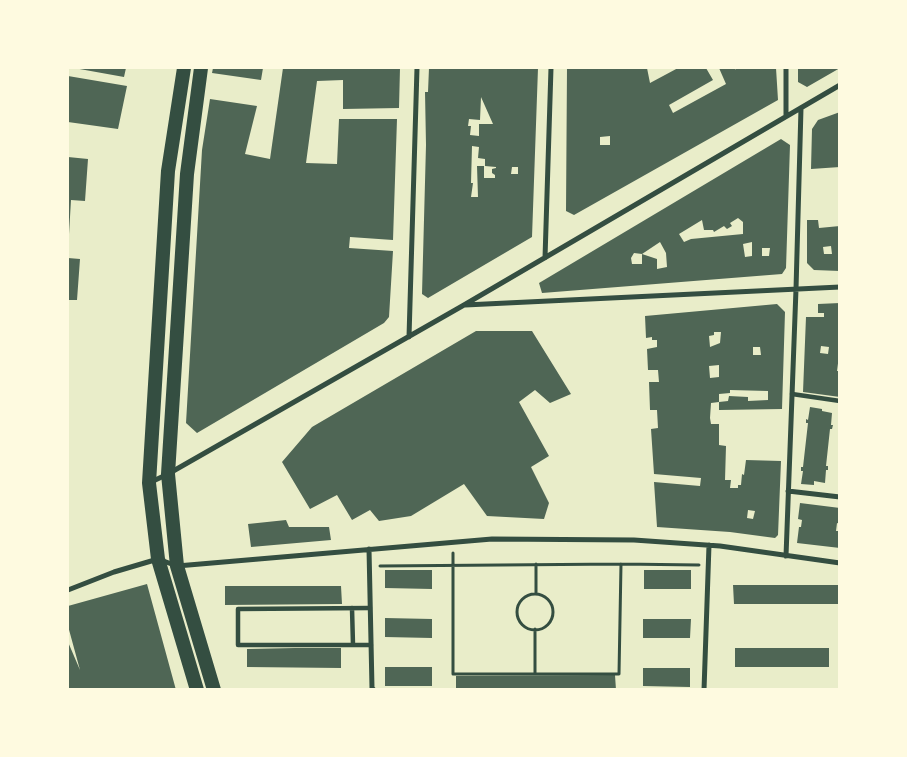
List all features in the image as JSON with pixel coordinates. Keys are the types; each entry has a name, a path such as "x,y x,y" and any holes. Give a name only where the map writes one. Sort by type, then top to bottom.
{"highway":[{"path":"184,68 168,171 149,482 158,559 197,690"},
{"path":"201,68 186,174 168,474 177,566 214,690"}],"street":[{"path":"409,337 417,68"},
{"path":"545,258 551,68"},
{"path":"786,68 786,116"},
{"path":"149,482 168,474 464,306 839,85"},
{"path":"786,556 801,108"},
{"path":"464,306 840,287"},
{"path":"792,394 840,401"},
{"path":"788,491 840,497"},
{"path":"68,590 114,572 158,559 177,566 492,539 634,540 709,546 840,563"},
{"path":"704,690 709,546"},
{"path":"369,549 372,688 374,690"},
{"path":"352,608 353,645"},
{"path":"370,608 238,609 238,645 371,645"}],"path":[{"path":"369,566 536,564 708,565"},
{"path":"536,564 536,594"},
{"path":"453,565 453,674 619,674 621,564"},
{"path":"536,594 546,597 553,609 553,616 544,627 534,629 524,626 517,614 520,601 526,596 536,594"},
{"path":"534,629 536,674"}],"building":[{"path":"74,68 126,68 124,77"},
{"path":"213,68 263,68 261,80 212,73"},
{"path":"283,68 400,68 399,108 343,109 343,80 317,81 306,163 337,164 339,119 397,119 393,240 350,237 349,248 393,251 389,317 384,323 197,433 186,423 202,150 210,99 257,106 245,154 270,159"},
{"path":"429,68 538,68 532,237 428,298 422,294 426,145 425,92 428,92","holes":["481,97 493,124 479,124 479,136 470,135 471,126 468,126 469,119 480,120","472,146 479,147 478,158 485,159 485,166 496,168 492,169 495,178 484,178 484,166 477,166 478,197 471,197 473,183 471,183","512,167 518,167 518,174 511,174"]},
{"path":"567,68 647,68 650,83 678,68 706,68 713,80 669,105 673,113 726,84 719,68 735,68 736,70 736,68 776,68 778,100 574,215 566,211","holes":["610,136 610,145 600,145 600,137"]},
{"path":"798,68 840,68 807,87 798,82"},
{"path":"68,76 127,86 118,129 68,122"},
{"path":"840,112 840,167 811,169 812,129 818,120"},
{"path":"781,139 790,145 786,268 782,274 542,293 539,283","holes":["738,218 743,222 743,234 691,239 684,242 679,234 702,220 704,230 713,230 714,232 724,226 727,229 732,226 730,223","660,242 666,253 667,267 657,269 657,259 642,254","752,242 752,256 745,257 743,244","762,248 770,248 769,256 762,256","634,253 642,254 642,264 632,264 631,258"]},
{"path":"68,157 88,159 85,201 71,200 69,234 68,234"},
{"path":"807,220 818,220 819,228 840,226 840,271 814,270 807,263","holes":["831,246 832,254 824,254 823,247"]},
{"path":"68,258 80,259 77,300 68,300"},
{"path":"840,303 840,348 837,371 840,371 840,397 803,392 806,317 824,317 824,313 818,313 818,304","holes":["821,346 829,347 828,354 820,353"]},
{"path":"777,304 785,312 782,409 719,410 719,402 711,403 711,424 719,424 719,445 726,446 725,480 731,480 730,488 738,488 738,485 741,485 746,460 781,461 778,535 775,538 730,532 657,527 654,482 700,486 701,478 654,474 651,429 658,428 657,410 650,410 649,382 659,382 658,370 648,370 647,349 657,347 657,340 652,340 652,337 646,338 645,316","holes":["714,332 721,332 720,343 710,347 709,336 714,335","753,347 760,347 761,355 753,355","719,365 719,377 710,378 709,366","730,390 768,391 768,400 748,401 748,397 729,396 728,401 719,402 719,394 730,393","748,510 755,511 753,519 747,518"]},
{"path":"476,331 532,331 571,394 550,403 535,390 519,402 549,456 531,467 549,503 544,519 487,516 464,484 411,516 379,521 370,510 352,520 337,495 310,509 282,462 312,427"},
{"path":"810,407 832,413 831,425 833,425 832,429 830,429 826,466 828,466 828,470 826,470 825,483 814,481 814,485 801,484 803,471 801,471 801,467 803,467 808,423 806,423 806,419 808,420"},
{"path":"800,503 840,508 840,524 837,523 836,531 840,531 840,548 797,543 802,520 798,519"},
{"path":"286,520 289,527 329,527 331,540 251,547 248,524"},
{"path":"385,570 432,570 432,589 385,588"},
{"path":"644,570 691,570 691,589 644,589"},
{"path":"147,584 176,690 68,690 68,642 80,670 68,626 68,606"},
{"path":"733,585 840,585 840,604 734,604"},
{"path":"225,586 341,586 342,604 225,605"},
{"path":"385,618 432,619 432,638 385,637"},
{"path":"643,619 691,619 690,638 643,638"},
{"path":"341,648 341,668 247,667 247,649"},
{"path":"735,648 829,648 829,667 735,667"},
{"path":"385,667 432,667 432,686 385,686"},
{"path":"643,668 690,668 690,687 643,686"},
{"path":"615,675 616,690 456,690 456,676"}]}
